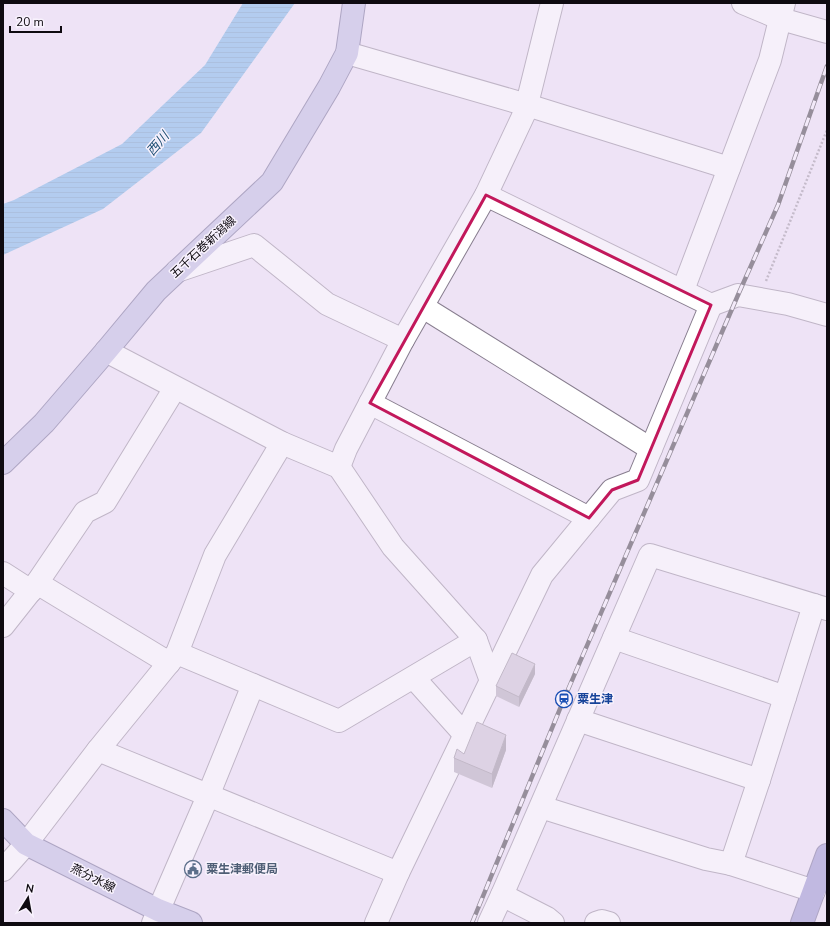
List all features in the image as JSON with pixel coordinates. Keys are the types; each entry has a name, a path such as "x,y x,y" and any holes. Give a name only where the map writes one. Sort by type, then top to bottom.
{"highway":[{"path":"802,923 827,856"}],"main road":[{"name":"五千石巻新潟線","path":"3,463 44,423 156,291 272,182 329,87 347,53 354,3"},
{"name":"燕分水線","path":"3,820 26,844 156,917 191,923"}],"street":[{"path":"339,467 346,449 403,340 486,195 525,112 552,3"},
{"path":"743,3 782,11 827,32"},
{"path":"684,290 770,60 782,11"},
{"path":"347,53 527,105 729,168"},
{"path":"486,195 684,290 711,305"},
{"path":"177,271 254,245 327,304 403,340"},
{"path":"376,923 398,874 542,575 612,490 638,480 711,305 738,295 788,304 827,315"},
{"path":"423,307 651,449"},
{"path":"106,351 282,443 339,467 393,547 476,640 491,681"},
{"path":"3,626 34,587 84,512 105,502 175,388"},
{"path":"370,403 589,518"},
{"path":"3,870 26,844 98,750 173,658 215,555 282,443"},
{"path":"489,923 650,555 821,607 785,697 731,864"},
{"path":"3,573 34,587 173,658 253,685 339,721 476,640"},
{"path":"614,638 785,697"},
{"path":"414,678 465,735"},
{"path":"156,917 208,796 253,685"},
{"path":"578,720 759,780"},
{"path":"98,750 398,874"},
{"path":"541,807 706,859 731,864 814,891"},
{"path":"502,895 547,918 553,923"},
{"path":"596,923 602,921 609,923"}],"path":[{"path":"758,299 827,130"}],"highlighted area":[{"path":"486,195 711,305 638,480 612,490 589,518 370,403"}],"water":[{"name":"西川","path":"243,3 295,3 201,133 103,209 3,255 3,204 14,200 122,144 205,65"}],"building":[{"path":"512,653 535,664 519,697 496,686"},
{"path":"477,722 506,735 492,774 454,758 457,749 464,754"}],"railway":[{"path":"472,923 564,699 778,205 827,66"}],"place":[{"name":"粟生津","path":"564,699"},
{"name":"粟生津郵便局","path":"193,869"}]}
